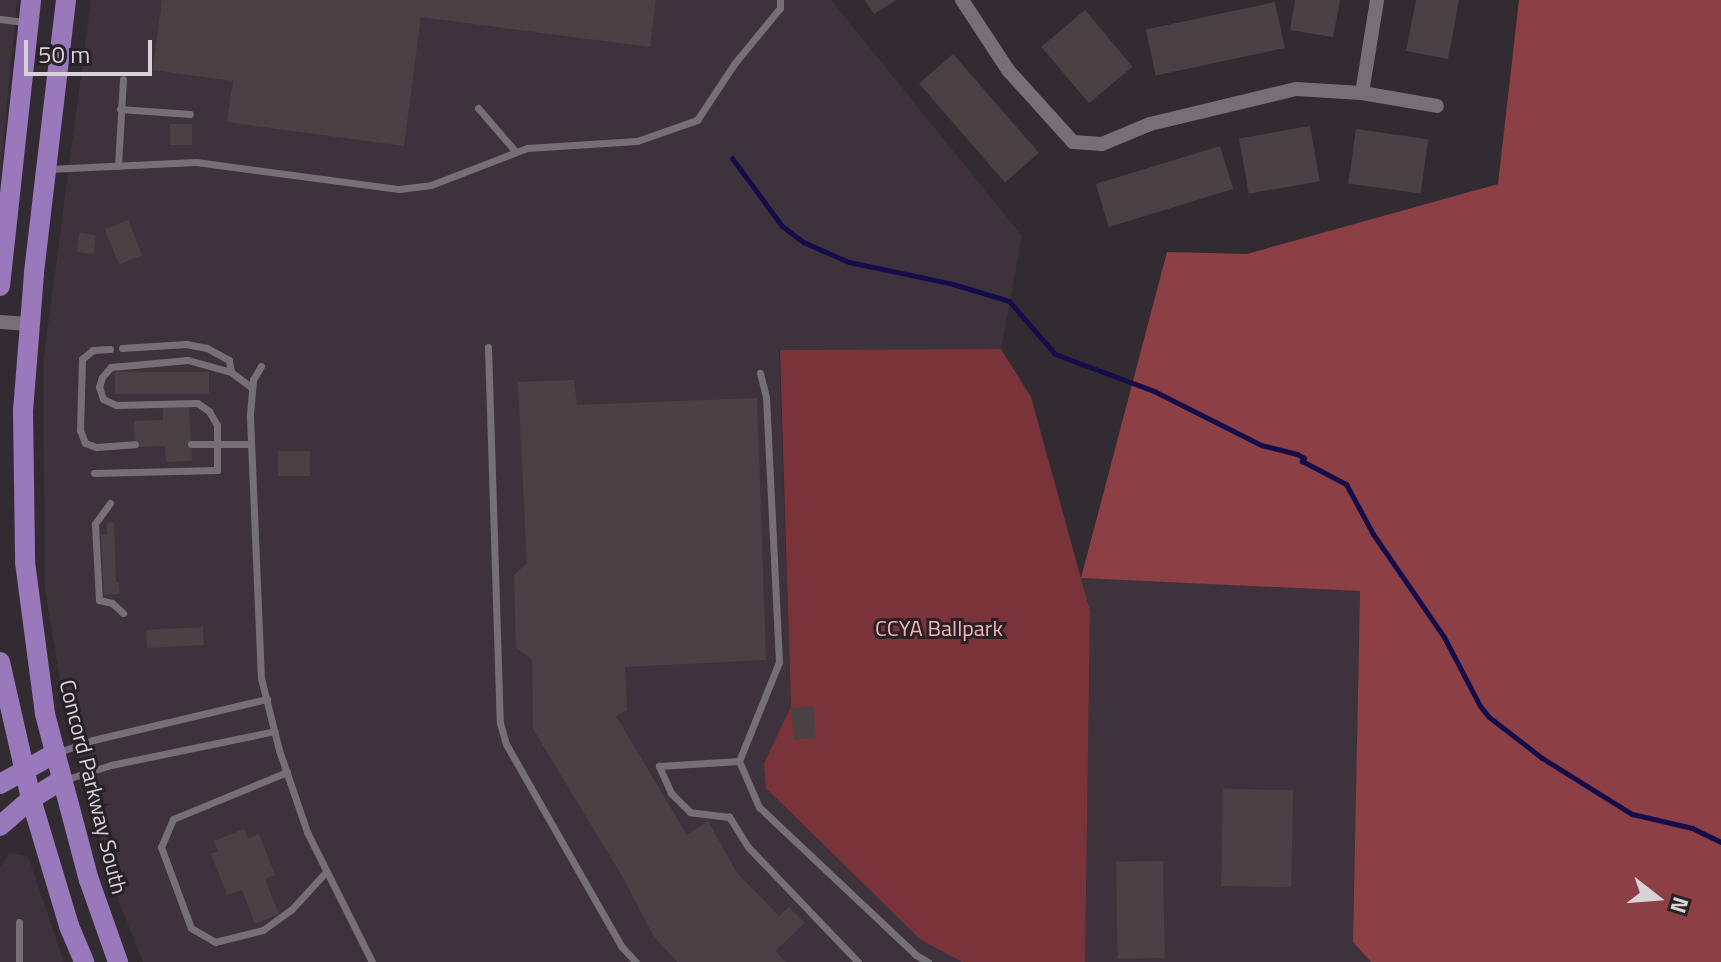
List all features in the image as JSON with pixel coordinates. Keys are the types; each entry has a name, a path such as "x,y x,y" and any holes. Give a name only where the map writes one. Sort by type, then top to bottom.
{"main road":[{"path":"0,286 7,146 31,0"},
{"name":"Concord Parkway South","path":"66,0 30,324 22,452 25,562 45,714 54,754 89,880 118,962"},
{"path":"0,662 31,799 80,961"},
{"path":"0,784 54,754"},
{"path":"0,826 31,799 62,780"}],"street":[{"path":"962,0 1008,70 1073,142 1102,144 1150,124 1296,89 1362,93 1437,106"},
{"path":"1362,93 1377,0"},
{"path":"0,322 30,324"}],"lane":[{"path":"47,169 196,162 399,189 431,185 527,148 637,141 697,120 734,64 780,8 780,0"},
{"path":"0,19 29,22"},
{"path":"118,166 123,79"},
{"path":"478,108 516,152"},
{"path":"120,109 190,114"},
{"path":"122,348 186,344 207,348 229,360 231,372"},
{"path":"488,347 500,723 506,744 527,782 621,946 636,962"},
{"path":"110,349 93,350 82,359 80,430 85,443 96,447 135,444"},
{"path":"94,473 217,470 217,425 209,411 197,403 116,405 103,399 99,387 102,377 111,367 188,360 231,372 252,388"},
{"path":"261,366 252,388 251,444 261,678 307,832 372,962"},
{"path":"760,373 766,397 779,662 739,761 759,807 916,955 928,962"},
{"path":"191,444 251,444"},
{"path":"110,503 95,524 99,600 112,603 123,613"},
{"path":"54,754 93,740 267,699"},
{"path":"62,780 111,765 275,731"},
{"path":"739,761 659,766 671,793 690,812 729,817 748,847 858,962"},
{"path":"287,772 173,819 161,847 191,928 215,942 263,930 291,910 326,872"},
{"path":"19,922 19,962"},
{"path":"910,962 916,955"}],"shaded area":[{"path":"0,0 17,0 0,175"},
{"path":"91,0 831,0 1022,236 1001,349 779,350 791,708 764,763 921,940 962,962 143,962 119,902 66,715 45,590 43,364"},
{"path":"1519,0 1721,0 1721,962 1371,962 1353,942 1360,591 1081,578 1167,252 1247,254 1498,184"},
{"path":"1081,578 1360,591 1353,942 1371,962 1085,962 1090,611"},
{"path":"9,853 28,856 64,962 0,962 0,867"}],"green space":[{"name":"CCYA Ballpark","path":"1001,349 1031,397 1090,611 1085,962 962,962 921,940 766,788 764,763 791,707 780,350"}],"building":[{"path":"162,0 656,0 650,47 421,17 404,146 227,122 233,81 153,70"},
{"path":"865,0 896,0 874,14"},
{"path":"1295,0 1340,0 1333,37 1290,30"},
{"path":"1416,0 1459,0 1448,59 1406,51"},
{"path":"1275,2 1285,48 1156,75 1146,29"},
{"path":"1085,10 1133,67 1089,103 1041,47"},
{"path":"953,54 1039,153 1005,182 919,84"},
{"path":"170,124 192,124 192,145 170,145"},
{"path":"1310,126 1320,181 1249,194 1239,139"},
{"path":"1356,129 1428,139 1421,194 1348,183"},
{"path":"1220,146 1233,189 1109,227 1096,184"},
{"path":"128,220 142,255 119,265 105,229"},
{"path":"79,233 96,235 94,254 77,252"},
{"path":"115,372 209,372 209,394 115,394"},
{"path":"574,380 577,405 757,398 766,660 625,667 627,710 616,716 687,835 708,821 737,873 779,916 789,907 805,923 775,951 786,962 677,962 653,935 622,876 533,729 532,660 516,647 514,575 527,563 518,382"},
{"path":"189,407 192,461 166,462 165,446 135,447 134,421 163,420 163,408"},
{"path":"278,451 310,451 310,476 278,476"},
{"path":"114,522 116,582 119,582 120,594 104,595 101,534 107,534 107,523"},
{"path":"203,627 204,645 147,648 146,630"},
{"path":"813,706 816,738 794,740 791,708"},
{"path":"1223,789 1293,790 1291,887 1221,886"},
{"path":"244,829 248,838 259,834 275,875 265,879 279,914 255,924 242,890 227,895 211,854 218,851 214,841"},
{"path":"1163,861 1165,958 1118,959 1116,862"}],"waterway":[{"path":"732,158 782,226 803,242 849,262 953,284 1009,301 1055,354 1154,391 1261,445 1297,454 1304,458 1302,461 1346,484 1373,534 1444,637 1480,706 1489,717 1542,758 1632,814 1692,828 1721,842"}]}
